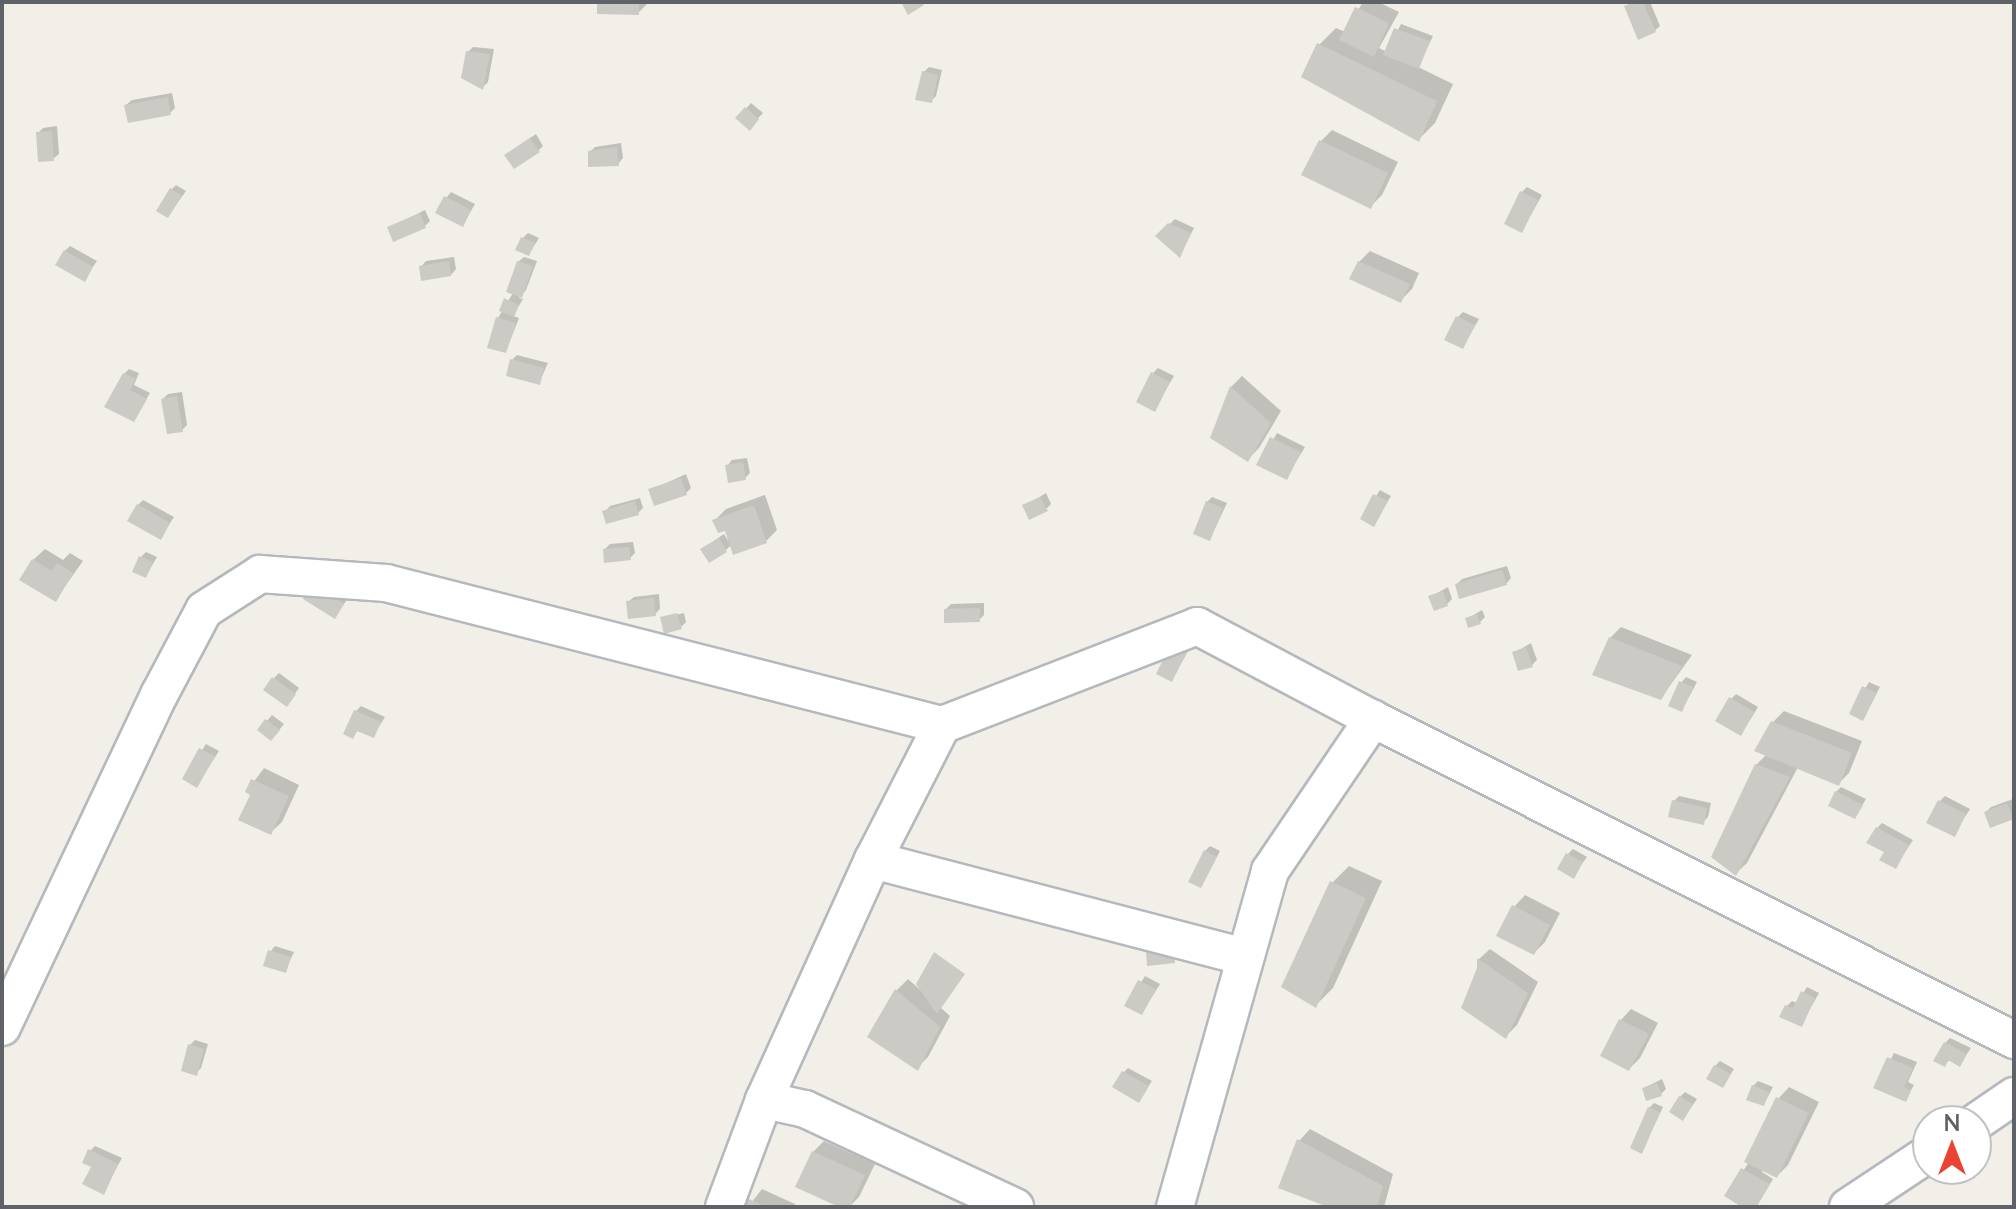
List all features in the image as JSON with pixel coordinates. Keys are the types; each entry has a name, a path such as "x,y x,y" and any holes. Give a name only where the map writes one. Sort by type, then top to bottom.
{"street":[{"path":"2,1027 159,695 204,610 260,574 386,583 942,725 1197,626 1373,719 2014,1040"},
{"path":"1175,1207 1270,871 1373,719"},
{"path":"724,1207 764,1100 873,860 942,725"},
{"path":"873,860 1245,957"},
{"path":"1992,1111 2014,1096"},
{"path":"764,1100 805,1109 1015,1207"},
{"path":"1848,1207 1912,1165"}],"building":[{"path":"597,2 639,2 639,15 597,14"},
{"path":"901,2 922,2 924,5 908,15"},
{"path":"1643,2 1656,32 1638,40 1624,6"},
{"path":"1355,7 1389,23 1374,57 1339,40"},
{"path":"1394,28 1430,41 1419,69 1383,55"},
{"path":"1317,43 1437,101 1419,142 1301,77"},
{"path":"466,51 490,54 483,90 461,78"},
{"path":"922,71 938,75 932,103 915,100"},
{"path":"168,97 171,115 128,123 124,105"},
{"path":"745,107 759,119 750,131 735,118"},
{"path":"52,131 54,161 38,162 36,132"},
{"path":"530,138 540,152 514,169 504,155"},
{"path":"1319,140 1388,173 1371,209 1301,175"},
{"path":"617,147 619,166 588,167 588,151"},
{"path":"170,188 182,196 168,218 156,211"},
{"path":"1520,191 1538,200 1522,233 1504,224"},
{"path":"444,196 471,210 463,227 435,213"},
{"path":"420,213 426,228 393,242 387,227"},
{"path":"1168,223 1191,233 1180,258 1155,236"},
{"path":"521,237 535,243 529,256 515,250"},
{"path":"64,250 93,267 85,282 55,265"},
{"path":"449,261 451,276 421,281 419,266"},
{"path":"517,261 533,266 522,298 506,292"},
{"path":"1358,261 1410,284 1401,303 1349,279"},
{"path":"504,298 519,305 514,317 499,311"},
{"path":"1456,316 1475,325 1463,349 1444,340"},
{"path":"496,317 516,323 506,353 487,348"},
{"path":"510,359 544,368 540,385 506,376"},
{"path":"1151,372 1170,382 1155,412 1136,402"},
{"path":"123,373 136,379 130,390 147,399 134,422 104,407"},
{"path":"1230,386 1271,423 1248,462 1210,438"},
{"path":"177,396 183,432 167,434 161,399"},
{"path":"1270,437 1301,452 1287,480 1256,465"},
{"path":"743,462 746,480 728,483 725,465"},
{"path":"681,478 687,495 654,506 648,489"},
{"path":"1373,494 1388,501 1374,527 1360,519"},
{"path":"1040,497 1048,511 1029,520 1022,505"},
{"path":"635,501 639,515 606,524 602,511"},
{"path":"1206,501 1223,508 1210,541 1193,534"},
{"path":"137,504 170,523 161,540 127,521"},
{"path":"754,505 767,543 733,555 725,531 718,533 712,520"},
{"path":"719,538 727,552 709,563 700,549"},
{"path":"629,547 631,560 604,563 603,549"},
{"path":"139,556 153,562 146,578 132,572"},
{"path":"32,559 52,571 57,563 73,573 56,602 19,580"},
{"path":"1502,570 1507,585 1459,599 1455,584"},
{"path":"313,584 344,604 335,619 303,599"},
{"path":"1443,591 1448,606 1434,611 1428,596"},
{"path":"654,598 656,616 628,619 626,601"},
{"path":"980,608 980,622 944,623 944,609"},
{"path":"677,613 682,629 664,634 660,617"},
{"path":"1477,614 1481,624 1468,628 1465,618"},
{"path":"1609,637 1682,666 1661,700 1592,675"},
{"path":"1173,639 1189,647 1172,682 1156,674"},
{"path":"1526,647 1533,667 1518,671 1512,652"},
{"path":"272,677 296,694 287,707 263,690"},
{"path":"1679,681 1693,687 1682,712 1668,706"},
{"path":"1862,686 1877,693 1863,721 1849,714"},
{"path":"1729,697 1754,712 1741,736 1715,721"},
{"path":"354,710 381,722 374,738 357,731 353,739 343,734"},
{"path":"265,719 280,730 271,741 257,730"},
{"path":"1771,721 1852,753 1839,786 1754,751"},
{"path":"199,748 215,756 197,788 182,779"},
{"path":"1755,764 1790,777 1736,876 1711,857"},
{"path":"251,779 289,796 271,835 238,820 250,795 245,792"},
{"path":"1835,791 1863,805 1855,819 1828,806"},
{"path":"1672,800 1707,808 1704,825 1668,817"},
{"path":"1938,800 1966,814 1955,837 1926,823"},
{"path":"2007,803 2014,819 1990,828 1984,812"},
{"path":"1876,827 1909,845 1896,869 1879,860 1884,852 1866,843"},
{"path":"1204,850 1217,857 1201,888 1188,882"},
{"path":"1566,853 1583,862 1574,879 1557,869"},
{"path":"1330,881 1366,898 1316,1008 1281,987"},
{"path":"1512,905 1550,925 1534,955 1496,936"},
{"path":"1173,947 1175,963 1147,966 1146,950"},
{"path":"268,950 291,957 286,973 263,966"},
{"path":"934,952 965,974 937,1014 916,984"},
{"path":"1477,958 1528,993 1506,1039 1461,1008 1477,968"},
{"path":"1138,980 1156,989 1142,1015 1124,1006"},
{"path":"895,989 940,1027 918,1071 867,1037"},
{"path":"1801,991 1815,998 1802,1027 1779,1017 1785,1005 1793,1008"},
{"path":"1619,1019 1649,1034 1629,1071 1600,1056"},
{"path":"1944,1042 1967,1054 1960,1067 1948,1060 1945,1067 1933,1061"},
{"path":"188,1044 204,1049 197,1076 181,1071"},
{"path":"1887,1057 1913,1068 1904,1087 1911,1091 1906,1102 1873,1088"},
{"path":"1714,1065 1731,1074 1723,1088 1706,1079"},
{"path":"1122,1071 1149,1086 1139,1103 1112,1087"},
{"path":"1657,1083 1662,1096 1646,1101 1642,1088"},
{"path":"1752,1085 1769,1092 1764,1106 1746,1100"},
{"path":"1679,1096 1693,1104 1683,1121 1669,1112"},
{"path":"1776,1097 1809,1113 1777,1178 1744,1162"},
{"path":"1648,1107 1660,1112 1642,1154 1630,1148"},
{"path":"1297,1139 1383,1186 1377,1207 1328,1207 1278,1188"},
{"path":"88,1149 118,1164 104,1195 82,1184 91,1167 82,1163"},
{"path":"812,1151 865,1175 850,1207 839,1207 795,1187"},
{"path":"1741,1168 1770,1184 1756,1207 1742,1207 1724,1196"},
{"path":"749,1199 766,1207 745,1207"}]}
